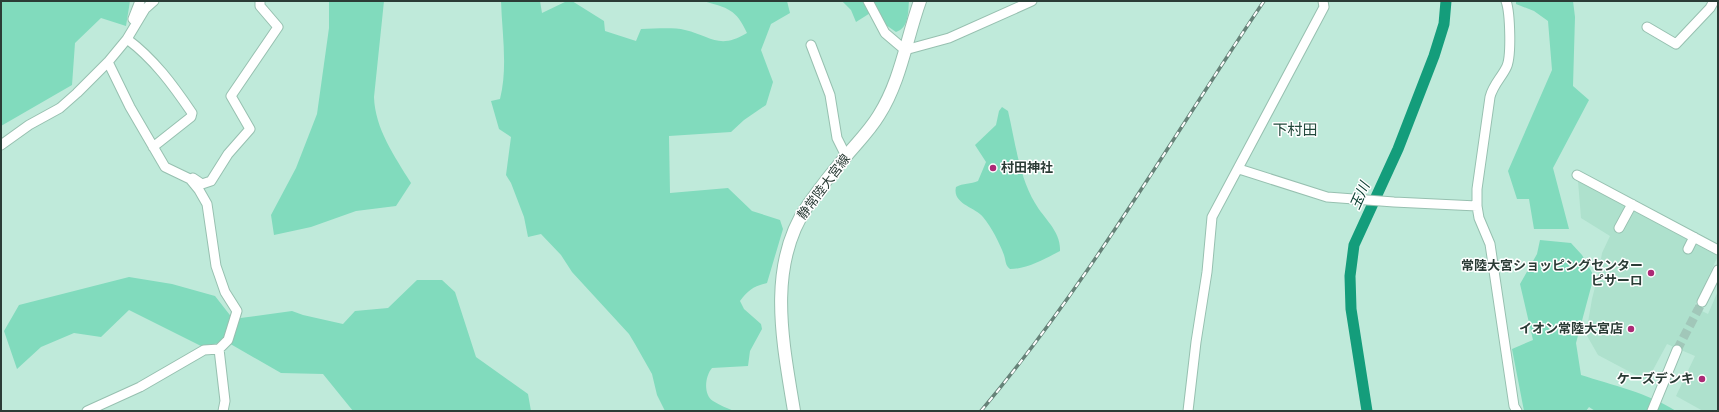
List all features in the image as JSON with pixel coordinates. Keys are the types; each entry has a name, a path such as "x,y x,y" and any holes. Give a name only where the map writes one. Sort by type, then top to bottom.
{"main road":[{"name":"静常陸大宮線","path":"794,411 783,344 782,293 785,253 795,227 807,206 867,132 883,109 899,76 905,50 920,1"}],"street":[{"path":"136,22 133,19 140,1"},
{"path":"1,145 29,125 60,108 108,62 127,39 145,9 154,1"},
{"path":"868,1 885,33 905,50 949,38 1032,1"},
{"path":"1188,411 1196,342 1207,272 1212,218 1324,7 1323,1"},
{"path":"1506,1 1510,60 1492,88 1477,189 1477,206 1478,218 1490,244 1514,406 1517,411"},
{"path":"108,62 130,108 165,168 190,179 193,178 202,184 211,181 215,178 228,154 250,129 231,96 278,27 257,2"},
{"path":"1647,27 1676,44 1714,7"},
{"path":"127,39 158,66 192,113 191,117 153,147"},
{"path":"811,45 830,95 837,138 846,156"},
{"path":"1239,169 1327,197 1477,206"},
{"path":"1577,175 1718,250"},
{"path":"87,411 140,388 204,350 219,349 228,340 237,311 225,292 216,266 207,204 199,190 190,179"},
{"path":"1619,228 1632,204"},
{"path":"1688,249 1694,237"},
{"path":"1702,302 1718,270"},
{"path":"219,349 225,401 224,411"},
{"path":"1652,411 1677,350"}],"shaded area":[{"path":"1,1 130,1 126,26 101,18 75,43 72,85 1,126"},
{"path":"329,1 384,1 374,97 375,109 387,142 411,183 396,206 356,211 311,227 274,235 271,215 296,168 317,114 329,28"},
{"path":"501,1 540,1 542,13 567,1 572,1 604,21 605,31 636,41 641,29 669,28 685,30 715,40 729,41 747,33 743,25 735,14 725,8 703,1 787,1 790,13 771,24 761,50 773,82 766,105 744,120 731,132 669,136 670,193 728,188 752,211 780,220 783,229 767,283 752,289 740,301 744,309 761,324 762,329 750,351 748,366 712,368 708,376 706,390 710,398 718,404 734,411 665,411 657,395 652,374 629,334 572,272 561,255 541,234 528,237 524,217 511,183 506,175 511,137 499,129 491,101 500,99 504,75"},
{"path":"842,1 909,1 906,23 896,32 883,23 875,10 856,22 851,10"},
{"path":"1516,1 1573,1 1575,17 1573,86 1589,100 1553,168 1569,229 1534,229 1529,199 1517,199 1508,171 1552,70 1548,21 1534,11 1516,4"},
{"path":"1002,107 1008,111 1021,170 1030,193 1035,203 1055,231 1060,244 1060,251 1036,263 1017,269 1010,269 1007,266 998,240 983,217 965,205 957,197 956,193 956,187 978,181 986,162 975,145 996,125 999,111"},
{"path":"1578,181 1718,256 1694,307 1708,314 1718,291 1718,411 1703,411 1676,396 1695,356 1667,344 1647,381 1598,355 1586,334 1602,253 1610,236 1581,218"},
{"path":"1540,240 1571,243 1582,255 1594,276 1576,343 1581,375 1642,394 1676,411 1595,411 1589,407 1586,411 1524,411 1512,349 1533,340 1520,284 1537,254"},
{"path":"129,277 172,284 215,296 233,319 292,311 343,324 355,311 388,308 417,280 442,280 455,292 476,357 528,394 531,411 353,411 323,374 281,373 227,342 201,346 129,310 101,337 74,333 41,347 17,369 4,331 19,305"}],"waterway":[{"name":"玉川","path":"1367,411 1351,309 1350,276 1354,245 1398,149 1434,56 1444,24 1446,1"}],"tunnel":[{"path":"1677,350 1702,302"}],"railway":[{"path":"981,411 1020,363 1093,262 1264,1"}],"place":[{"name":"村田神社","path":"993,168"},
{"name":"常陸大宮ショッピングセンター ピサーロ","path":"1651,273"},
{"name":"イオン常陸大宮店","path":"1631,329"},
{"name":"ケーズデンキ","path":"1702,379"}],"district":[{"name":"下村田","path":"1295,130"}]}
